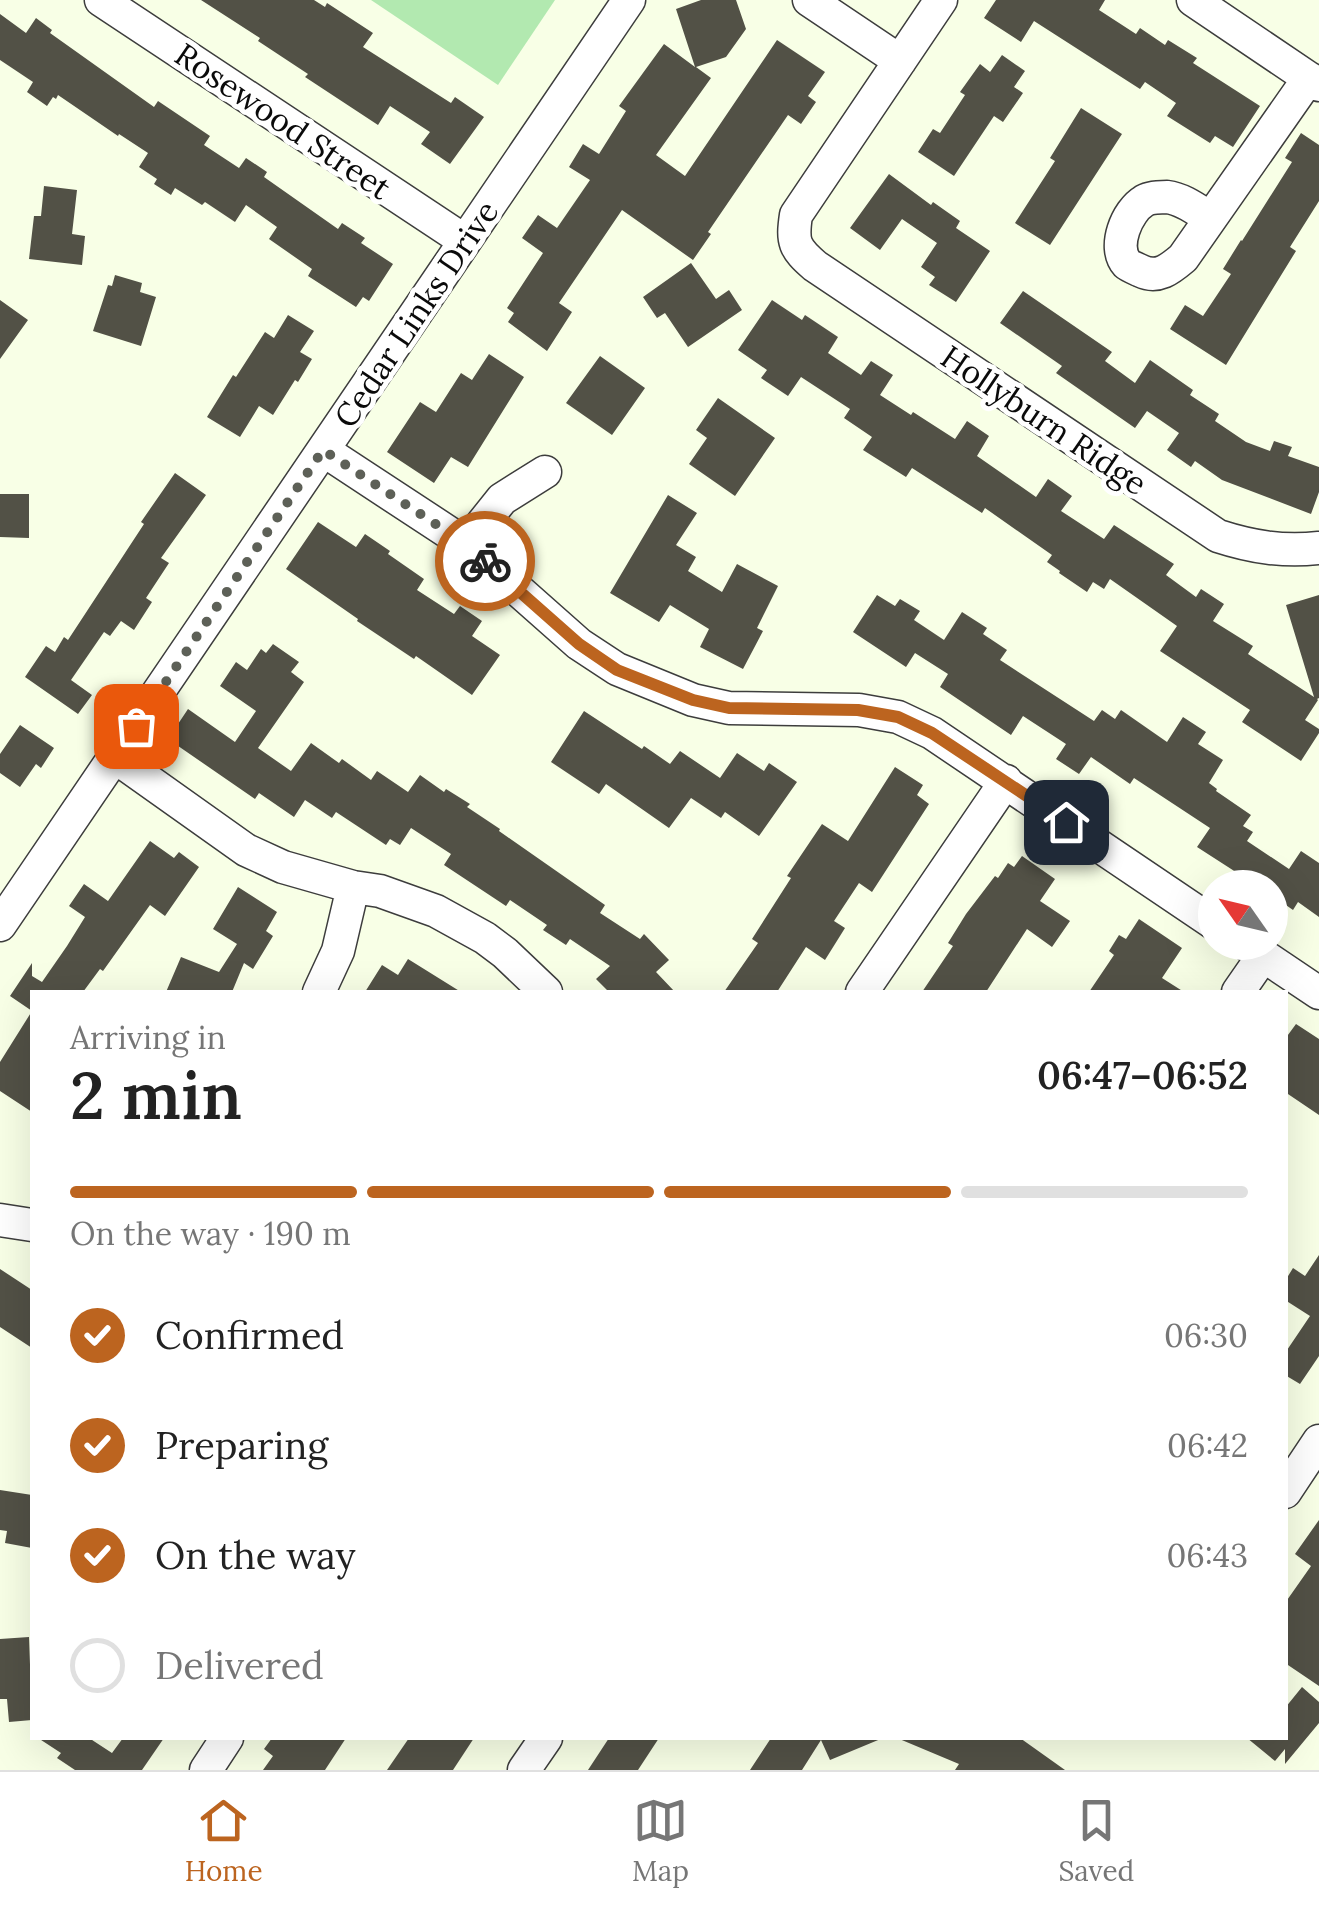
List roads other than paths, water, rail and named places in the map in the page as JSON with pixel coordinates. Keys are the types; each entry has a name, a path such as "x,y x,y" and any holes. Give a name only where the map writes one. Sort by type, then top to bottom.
{"street":[{"name":"Rosewood Street","path":"101,0 464,241"},
{"name":"Cedar Links Drive","path":"0,926 629,0"},
{"path":"809,0 900,61 941,0"},
{"path":"1194,0 1314,81 1210,218"},
{"name":"Hollyburn Ridge","path":"900,61 796,216 793,238 800,254 1218,536 1274,550 1319,548"},
{"path":"323,450 466,544 579,644 617,670 693,700 729,708 858,710 898,717 932,733 1198,912"},
{"path":"466,544 502,499 545,472"},
{"path":"115,757 246,850 283,868 380,891 436,912 485,938 544,990"},
{"path":"863,990 1006,782"},
{"path":"321,990 338,951 353,887"},
{"path":"1239,990 1249,960"},
{"path":"1268,960 1319,993"},
{"path":"0,1220 30,1225"},
{"path":"1288,1488 1319,1441"},
{"path":"206,1770 226,1740"},
{"path":"524,1770 545,1740"}]}
